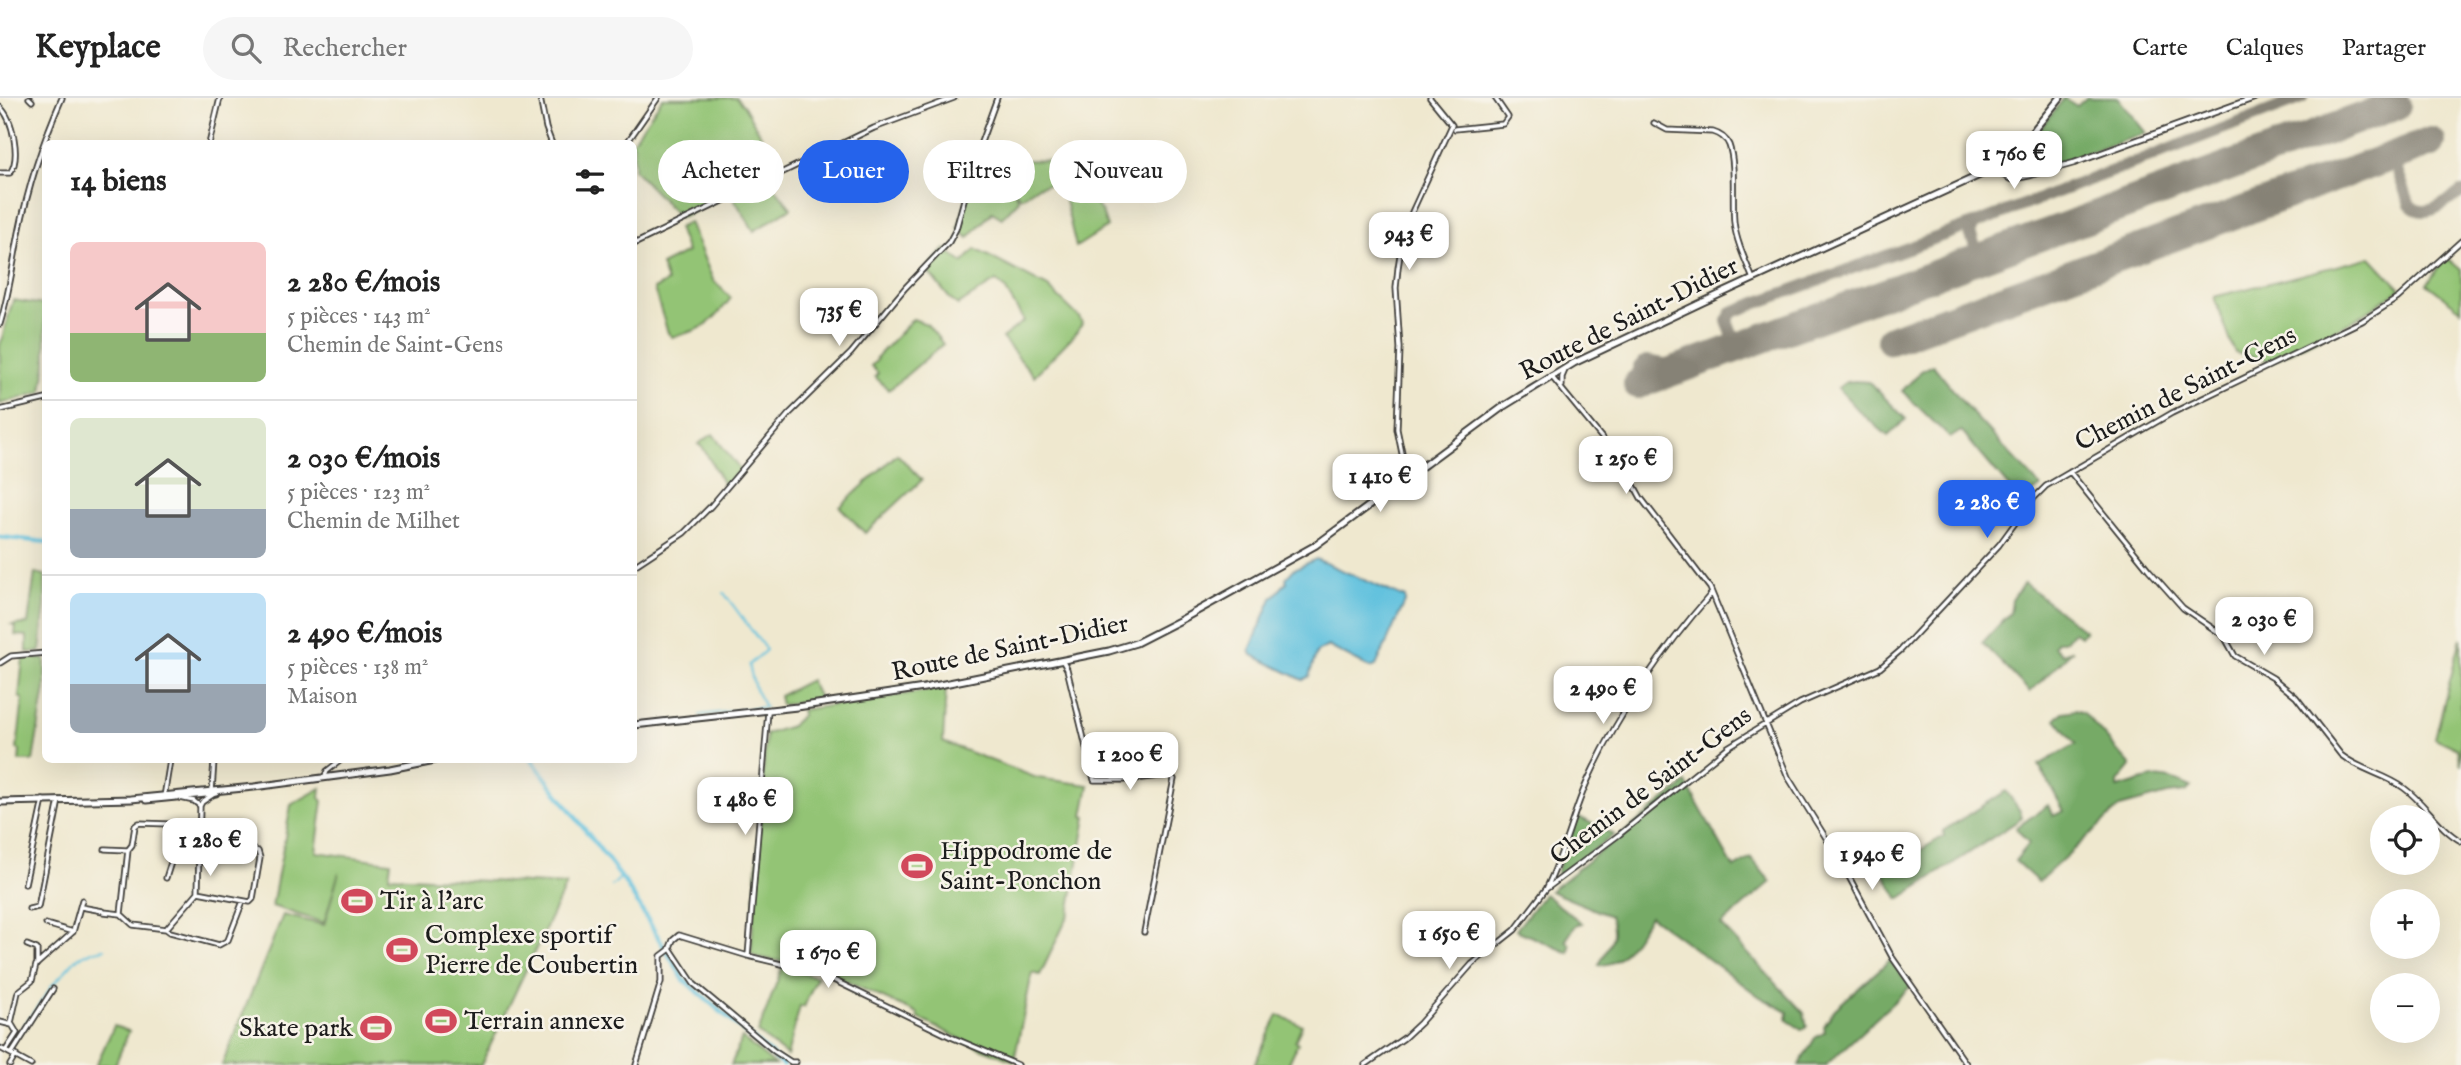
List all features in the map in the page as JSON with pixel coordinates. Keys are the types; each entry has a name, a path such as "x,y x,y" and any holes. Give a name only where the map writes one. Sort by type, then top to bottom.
{"main road":[{"name":"Route de Saint-Didier","path":"637,725 933,687 1123,648 1148,638 1316,545 1504,406 1552,375 1993,169 2020,147 2060,98"},
{"path":"164,797 188,792 211,792 324,778 416,763"},
{"path":"0,803 164,797 200,802 211,792"}],"street":[{"path":"47,140 62,98"},
{"path":"210,140 220,98"},
{"path":"540,98 550,140"},
{"path":"628,140 658,98"},
{"path":"637,243 862,134 954,98"},
{"path":"637,564 684,533 711,506 789,414 851,353 905,288 949,242 956,229 972,167 997,98"},
{"path":"1407,478 1397,429 1400,348 1396,288 1398,268 1402,242 1412,212 1452,125 1430,98"},
{"path":"1455,129 1503,124 1508,117 1495,98"},
{"path":"1993,169 2011,179 2074,163 2254,98"},
{"path":"0,107 8,115 13,132 14,167 10,173 0,173"},
{"path":"1654,123 1667,130 1713,132 1726,139 1731,160 1734,226 1753,279"},
{"path":"0,324 9,295 19,233 42,154"},
{"path":"2004,161 2010,170 2028,175"},
{"name":"Chemin de Saint-Gens","path":"1365,1065 1404,1038 1420,1023 1472,964 1515,930 1546,889 1728,747 1800,703 1880,668 1901,650 1969,578 2046,486 2172,413 2362,321 2398,298 2461,241"},
{"path":"1562,386 1566,368"},
{"path":"1552,375 1620,460 1641,498 1710,588 1768,723 1788,777 1828,839 1892,957 1967,1065"},
{"path":"0,410 42,400"},
{"path":"2070,471 2183,608 2224,636 2235,656 2273,678 2296,696 2349,762 2385,776 2406,789 2461,841"},
{"path":"1546,889 1556,869 1587,782 1625,709 1664,651 1711,594"},
{"path":"0,663 11,656 42,653"},
{"path":"1062,660 1067,669 1094,780 1169,775 1174,779 1144,932"},
{"path":"748,956 768,710"},
{"path":"164,797 170,763"},
{"path":"211,792 214,763"},
{"path":"324,778 327,771 337,763"},
{"path":"166,929 198,892 200,802 188,792"},
{"path":"25,884 43,800"},
{"path":"29,909 38,907 59,800"},
{"path":"121,914 128,850 132,845 137,824 229,828"},
{"path":"166,878 172,859 189,851 218,856 245,847 258,851 260,858 253,899 250,902 198,892"},
{"path":"105,849 128,850"},
{"path":"36,965 73,932 82,900"},
{"path":"81,907 121,914 133,926 166,929 219,945 229,940 243,901"},
{"path":"46,924 73,932"},
{"path":"636,1065 661,982 661,956 680,935 748,956 818,973 961,1042 1018,1065"},
{"path":"6,1050 16,1034 12,1025 18,992 32,981 36,965 37,950 27,944"},
{"path":"670,949 694,984 774,1051 791,1062 796,1062"},
{"path":"10,1065 53,989"},
{"path":"1,1022 12,1025"},
{"path":"0,1048 31,1065"}],"green space":[{"path":"663,98 736,98 744,106 763,140 658,140 658,195 637,173 637,140 633,140"},
{"path":"2064,98 2077,106 2086,98 2118,98 2146,133 2041,169 2025,149"},
{"path":"1035,160 1049,161 1049,184 1035,188"},
{"path":"784,199 791,208 754,231 737,203 784,203"},
{"path":"666,203 711,203 680,218"},
{"path":"965,203 1016,203 1002,218 992,212 968,238 958,228"},
{"path":"1066,203 1096,203 1107,227 1076,247"},
{"path":"689,222 713,280 731,298 706,325 672,337 668,333 654,289 667,282 661,265 687,252 678,228"},
{"path":"945,249 963,263 975,249 1048,287 1079,317 1082,323 1078,331 1034,376 1002,338 1024,321 1005,289 996,281 958,305 926,269"},
{"path":"2371,257 2401,289 2351,322 2272,361 2235,353 2214,297"},
{"path":"2446,257 2461,270 2461,310 2427,284"},
{"path":"13,300 42,305 42,392 0,404 0,345"},
{"path":"913,319 927,324 943,344 889,390 875,377 878,373 871,366"},
{"path":"1933,365 1970,411 2041,487 2023,504 1961,431 1950,438 1902,391 1921,371"},
{"path":"1846,382 1869,382 1906,419 1888,436 1861,413 1838,388"},
{"path":"713,434 740,470 725,486 698,444"},
{"path":"897,454 922,480 865,533 840,507"},
{"path":"35,573 42,574 40,652 27,652 27,636 15,635 16,627 12,625 28,624"},
{"path":"2024,583 2085,631 2080,636 2074,632 2065,641 2057,641 2054,646 2062,654 2073,650 2030,692 1982,643 2010,613 2012,600"},
{"path":"2461,638 2461,765 2458,749 2435,738"},
{"path":"23,658 42,659 42,707 33,761 19,761 20,750 17,749 23,699 19,697"},
{"path":"810,680 820,700 781,705 779,696"},
{"name":"Hippodrome de Saint-Ponchon","path":"946,688 943,742 1037,778 1089,785 1069,914 1040,975 1032,973 1014,1061 975,1046 918,1018 918,1014 815,967 756,957 751,953 766,734 791,726 802,715 801,710"},
{"path":"2076,710 2084,713 2131,766 2118,782 2118,788 2154,778 2170,779 2191,787 2186,792 2120,807 2038,882 2015,861 2029,844 2016,828 2048,805 2053,816 2064,811 2039,765 2076,744 2056,719 2063,712"},
{"path":"1686,783 1734,868 1751,858 1771,882 1721,925 1804,1013 1807,1026 1805,1028 1801,1029 1787,1020 1788,1012 1760,997 1650,916 1622,955 1615,961 1599,965 1613,936 1610,916 1550,891"},
{"name":"Complexe sportif Pierre de Coubertin","path":"321,788 320,798 323,801 316,852 391,862 389,876 566,885 481,1065 222,1065 283,915 324,925 339,872 324,923 272,906 291,805"},
{"path":"2006,791 2022,818 1899,899 1883,872 1944,836 1943,831"},
{"path":"1577,816 1614,835 1558,876 1557,871"},
{"path":"1544,894 1582,923 1576,925 1566,940 1570,945 1569,953 1516,930"},
{"path":"1890,960 1911,986 1826,1065 1799,1065 1815,1038 1825,1032 1824,1026 1835,1009"},
{"path":"782,968 817,977 804,1007 800,1006 787,1056 758,1033"},
{"path":"1278,1015 1302,1025 1295,1041 1298,1043 1288,1065 1254,1065"},
{"path":"114,1026 129,1031 115,1065 96,1065"},
{"path":"742,1038 775,1065 731,1065"}],"water":[{"path":"1316,559 1405,598 1376,666 1370,668 1328,646 1317,652 1309,676 1303,680 1252,655 1250,650 1272,598 1287,582 1286,578 1294,569"}],"waterway":[{"path":"0,537 42,542"},
{"path":"700,715 765,707 755,689 749,665 766,650 724,593"},
{"path":"534,763 624,881 684,980 783,1065"},
{"path":"612,886 620,878"},
{"path":"94,951 105,949"},
{"path":"51,987 76,959 92,951"},
{"path":"23,1027 50,989"}],"taxiway":[{"path":"1737,347 1727,321 1732,312 1974,224 2303,98"},
{"path":"2386,108 2390,98"},
{"path":"2392,156 2410,205 2416,209 2423,211 2437,208 2461,192"},
{"path":"1971,262 1977,251 1970,233 1974,224"},
{"path":"1976,248 1983,254 1991,254"},
{"path":"1642,382 1637,371 1646,361 1683,367"}],"runway":[{"path":"1638,384 2396,105"},
{"path":"1891,340 2431,142"}],"place":[{"name":"Hippodrome de Saint-Ponchon","path":"917,866"},
{"name":"Tir à l'arc","path":"357,901"},
{"name":"Complexe sportif Pierre de Coubertin","path":"402,950"},
{"name":"Terrain annexe","path":"441,1021"},
{"name":"Skate park","path":"376,1028"}]}
